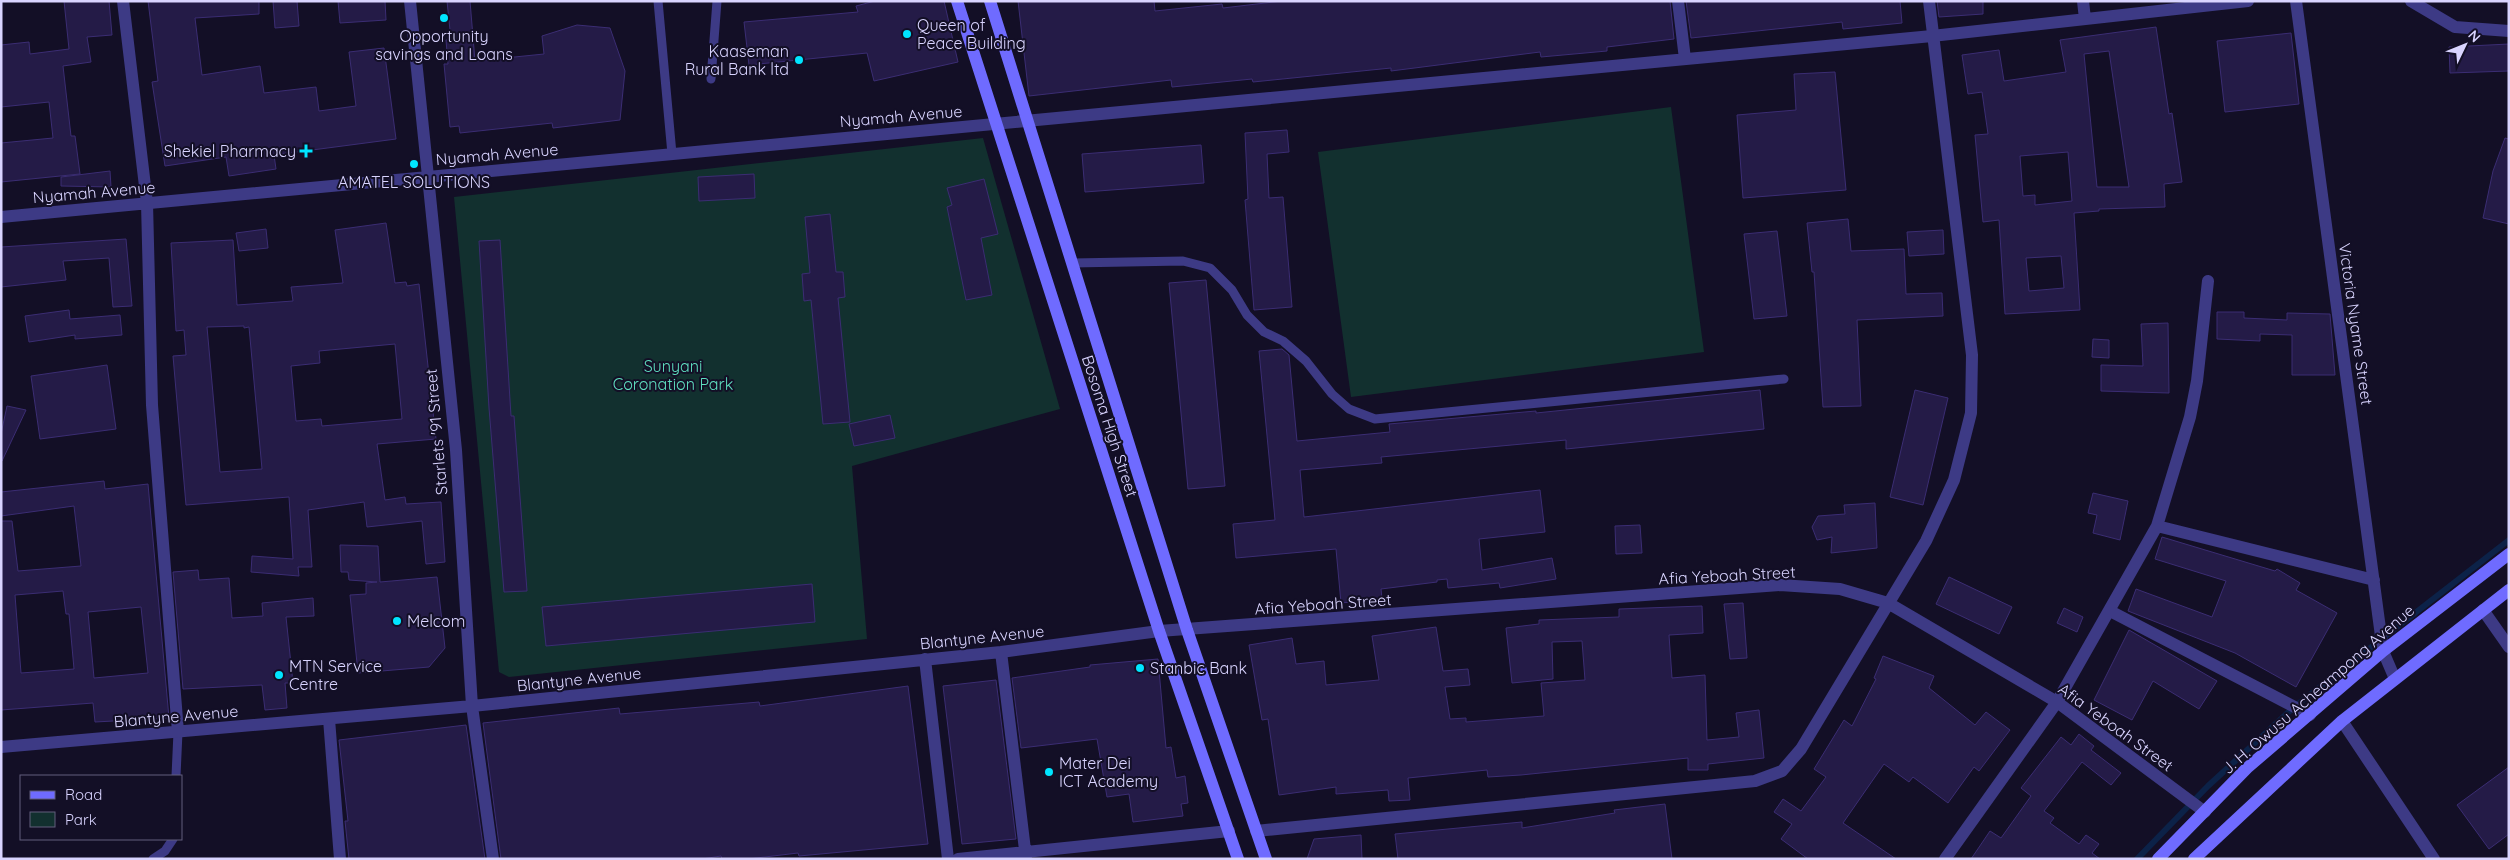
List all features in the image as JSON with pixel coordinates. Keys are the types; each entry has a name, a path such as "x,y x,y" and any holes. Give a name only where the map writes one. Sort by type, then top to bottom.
{"street":[{"path":"123,1 147,203 152,405 178,732"},
{"name":"Starlets '91 Street","path":"410,1 426,177 456,450 472,706 493,859"},
{"name":"Bosoma High Street","path":"957,1 1159,631 1238,859"},
{"name":"Bosoma High Street","path":"990,1 1187,630 1266,859"},
{"path":"1678,1 1685,59"},
{"path":"1256,831 1755,781 1782,771 1801,749 1926,541 1954,480 1971,413 1972,355 1929,1"},
{"path":"2083,1 2085,19"},
{"name":"Nyamah Avenue","path":"1,217 1932,36 2248,1"},
{"name":"Victoria Nyame Street","path":"2296,1 2384,651 2395,679"},
{"path":"2411,1 2455,27 2509,31"},
{"path":"1945,859 2057,702 2157,526 2190,417 2197,381 2208,280"},
{"path":"2157,526 2374,580"},
{"name":"J. H. Owusu Acheampong Avenue","path":"2158,859 2247,768 2384,651 2509,554"},
{"name":"Afia Yeboah Street","path":"1159,631 1780,586 1840,589 1888,603 2057,702 2205,812"},
{"path":"2194,859 2342,721 2509,590"},
{"path":"2483,610 2509,647"},
{"path":"2110,611 2310,715"},
{"name":"Blantyne Avenue","path":"1,748 472,706 1001,652 1159,631"},
{"path":"1001,652 1025,855"},
{"path":"925,659 948,859"},
{"path":"329,719 340,859"},
{"path":"2342,721 2434,859"},
{"path":"958,859 1025,855 1229,831"}],"lane":[{"path":"658,1 672,154"},
{"path":"712,79 717,1"},
{"path":"1072,263 1183,261 1210,268 1232,290 1247,315 1264,332 1283,341 1306,360 1332,394 1349,409 1374,419 1784,379"},
{"path":"176,775 178,732"},
{"path":"153,859 165,851 172,840"}],"green space":[{"path":"1671,107 1704,352 1351,397 1318,152"},
{"name":"Sunyani Coronation Park","path":"983,138 1060,409 852,466 867,639 509,677 499,672 454,197"}],"building":[{"path":"64,1 109,1 112,35 87,37 91,62 63,66 71,136 75,136 80,174 1,182 1,143 53,138 49,102 1,107 1,45 29,42 30,54 69,49"},
{"path":"148,1 259,1 259,14 195,18 202,75 260,66 264,93 316,87 319,111 356,106 349,52 384,48 396,139 274,155 276,169 229,176 226,157 165,166 152,82 158,81"},
{"path":"273,1 297,1 299,26 275,28"},
{"path":"338,1 385,1 386,20 340,23"},
{"path":"447,1 470,1 475,61 544,54 542,36 577,25 610,28 625,71 620,120 553,128 552,123 460,133 459,126 450,127 444,64 448,64 446,40 451,40"},
{"path":"875,1 944,1 958,62 874,81 867,53 749,65 744,22 858,12 856,6"},
{"path":"1018,1 1154,1 1155,11 1222,4 1223,8 1282,1 1670,1 1674,39 1607,47 1607,51 1541,57 1540,52 1391,71 1391,68 1253,82 1252,79 1172,87 1171,80 1029,96"},
{"path":"1686,1 1900,1 1902,23 1843,29 1842,22 1691,38"},
{"path":"1937,1 1983,1 1983,14 1939,17"},
{"path":"2156,27 2169,114 2172,113 2182,182 2164,184 2165,207 2099,209 2099,211 2074,213 2080,310 2005,314 1999,220 1983,222 1975,135 1988,134 1982,92 1968,94 1962,55 1999,50 2004,81 2066,72 2060,40","holes":["2109,51 2129,187 2097,187 2084,54","2068,152 2072,201 2035,205 2035,195 2023,196 2020,156","2061,256 2064,288 2029,291 2026,258"]},
{"path":"2291,33 2299,104 2225,112 2217,41"},
{"path":"2509,44 2509,71 2450,73 2449,47"},
{"path":"1835,72 1846,190 1743,198 1737,115 1796,110 1794,74"},
{"path":"1287,130 1289,152 1267,154 1269,198 1283,197 1292,307 1254,310 1245,200 1248,199 1245,133"},
{"path":"2505,138 2509,139 2509,224 2483,218 2493,171"},
{"path":"1201,145 1204,183 1085,192 1082,154"},
{"path":"110,171 111,187 61,186 61,177"},
{"path":"754,174 755,198 699,201 698,177"},
{"path":"984,179 998,234 981,238 992,295 966,300 947,207 952,205 947,188"},
{"path":"830,214 836,272 843,272 845,297 838,298 850,422 823,424 811,300 804,301 802,274 810,273 805,217"},
{"path":"1848,219 1851,251 1904,249 1906,294 1942,293 1943,316 1857,320 1861,406 1823,407 1814,272 1812,272 1807,223"},
{"path":"386,223 395,283 406,282 407,286 419,284 436,439 377,444 385,500 405,497 406,504 441,502 445,562 426,564 422,521 367,527 364,502 308,510 312,567 298,567 299,576 251,572 252,556 293,559 289,497 186,505 173,356 186,355 184,330 176,331 171,243 233,240 237,305 293,301 291,287 343,283 335,230","holes":["244,326 244,328 249,327 262,469 220,472 207,327","395,344 402,419 322,426 321,419 296,421 291,366 320,363 319,351"]},
{"path":"266,229 268,248 239,251 236,233"},
{"path":"1943,230 1944,254 1909,256 1907,232"},
{"path":"1777,231 1787,316 1754,319 1744,234"},
{"path":"126,239 132,306 113,307 109,258 63,261 66,280 1,287 1,247"},
{"path":"500,240 511,416 514,416 527,591 504,592 489,408 479,241"},
{"path":"1206,280 1225,486 1188,489 1169,283"},
{"path":"69,310 70,319 120,315 122,335 75,339 75,335 29,342 25,316"},
{"path":"2217,312 2244,312 2244,318 2287,320 2287,313 2330,314 2335,375 2292,375 2292,335 2260,334 2260,341 2217,339"},
{"path":"2168,323 2169,393 2101,391 2101,365 2143,366 2141,324"},
{"path":"2093,339 2109,340 2109,358 2092,357"},
{"path":"1282,349 1289,355 1297,441 1390,432 1389,424 1536,411 1536,413 1760,390 1764,429 1566,449 1566,440 1381,457 1382,463 1300,470 1304,517 1540,490 1545,532 1479,539 1482,570 1552,558 1556,579 1500,588 1499,583 1448,588 1447,579 1437,580 1437,582 1381,589 1382,599 1341,603 1336,549 1236,558 1233,524 1275,520 1259,351"},
{"path":"107,365 116,429 40,439 31,376"},
{"path":"1915,390 1948,398 1923,505 1890,497"},
{"path":"7,406 26,410 2,461 1,434"},
{"path":"890,415 895,438 854,446 849,424"},
{"path":"104,481 105,489 148,484 169,718 95,722 93,703 1,710 1,521 12,521 18,571 81,566 74,506 1,516 1,492","holes":["63,591 66,614 69,614 74,669 21,673 15,595","141,607 148,673 94,678 88,612"]},
{"path":"2093,493 2128,501 2120,540 2093,533 2097,515 2088,513"},
{"path":"1875,503 1877,548 1831,553 1832,537 1817,540 1812,527 1818,516 1845,514 1844,505"},
{"path":"1640,525 1642,553 1616,554 1615,526"},
{"path":"2162,537 2275,571 2277,569 2300,583 2296,590 2337,613 2296,687 2235,653 2128,611 2136,589 2212,617 2226,581 2155,559"},
{"path":"340,545 378,546 380,582 437,577 445,648 429,667 358,673 350,595 366,594 366,583 377,582 349,580 348,572 341,572"},
{"path":"198,570 199,580 229,578 232,618 263,616 262,603 313,598 314,616 286,617 293,683 285,683 287,708 265,710 262,685 183,689 173,572"},
{"path":"1949,577 2012,607 1999,634 1936,604"},
{"path":"812,584 815,622 546,646 542,607"},
{"path":"1743,603 1747,658 1730,659 1724,604"},
{"path":"1702,606 1703,633 1669,635 1672,678 1705,675 1707,740 1739,737 1736,713 1759,710 1764,758 1708,764 1708,770 1688,770 1688,758 1521,775 1488,777 1487,770 1408,778 1410,800 1389,801 1388,790 1336,794 1336,787 1279,795 1268,719 1262,720 1249,645 1292,638 1296,664 1324,661 1326,685 1379,680 1372,636 1436,627 1443,671 1468,669 1470,685 1445,687 1450,719 1466,718 1466,722 1544,716 1541,683 1585,680 1582,641 1552,642 1553,679 1512,683 1506,628 1539,624 1539,620 1619,617 1619,609"},
{"path":"2064,608 2083,617 2077,632 2057,623"},
{"path":"2129,630 2217,681 2199,709 2153,681 2132,720 2094,700"},
{"path":"1883,656 1934,676 1929,688 1975,725 1986,712 2010,730 1979,771 1974,767 1948,803 1913,777 1909,782 1884,764 1843,823 1896,859 1808,859 1781,839 1792,824 1774,812 1783,799 1801,811 1826,777 1814,769 1844,720 1852,726 1876,679 1874,678"},
{"path":"1158,659 1166,748 1171,747 1176,778 1185,776 1188,803 1181,804 1183,816 1133,822 1129,794 1107,797 1097,739 1021,748 1012,678 1090,667 1090,665"},
{"path":"996,680 1016,839 962,844 943,686"},
{"path":"908,686 928,844 799,856 798,853 748,859 722,859 721,856 702,859 501,859 483,723 619,708 620,714 759,702 760,706"},
{"path":"466,725 485,859 349,859 345,821 348,821 339,740"},
{"path":"2079,734 2094,746 2091,750 2121,773 2111,785 2082,762 2044,811 2054,818 2050,823 2079,844 2086,835 2099,844 2092,853 2100,859 1971,859 1990,831 2001,838 2031,796 2021,788 2061,737 2071,745"},
{"path":"2509,767 2509,834 2489,849 2457,805"},
{"path":"1665,804 1672,859 1398,859 1395,834 1522,822 1522,828 1615,813 1614,810"},
{"path":"1361,835 1362,859 1307,859 1314,839"}],"waterway":[{"path":"2137,859 2208,786 2294,707 2509,540"}],"place":[{"name":"Opportunity savings and Loans","path":"444,18"},
{"name":"Queen of Peace Building","path":"907,34"},
{"name":"Kaaseman Rural Bank ltd","path":"799,60"},
{"name":"Shekiel Pharmacy","path":"306,151"},
{"name":"AMATEL SOLUTIONS","path":"414,164"},
{"name":"Melcom","path":"397,621"},
{"name":"Stanbic Bank","path":"1140,668"},
{"name":"MTN Service Centre","path":"279,675"},
{"name":"Mater Dei ICT Academy","path":"1049,772"}]}
